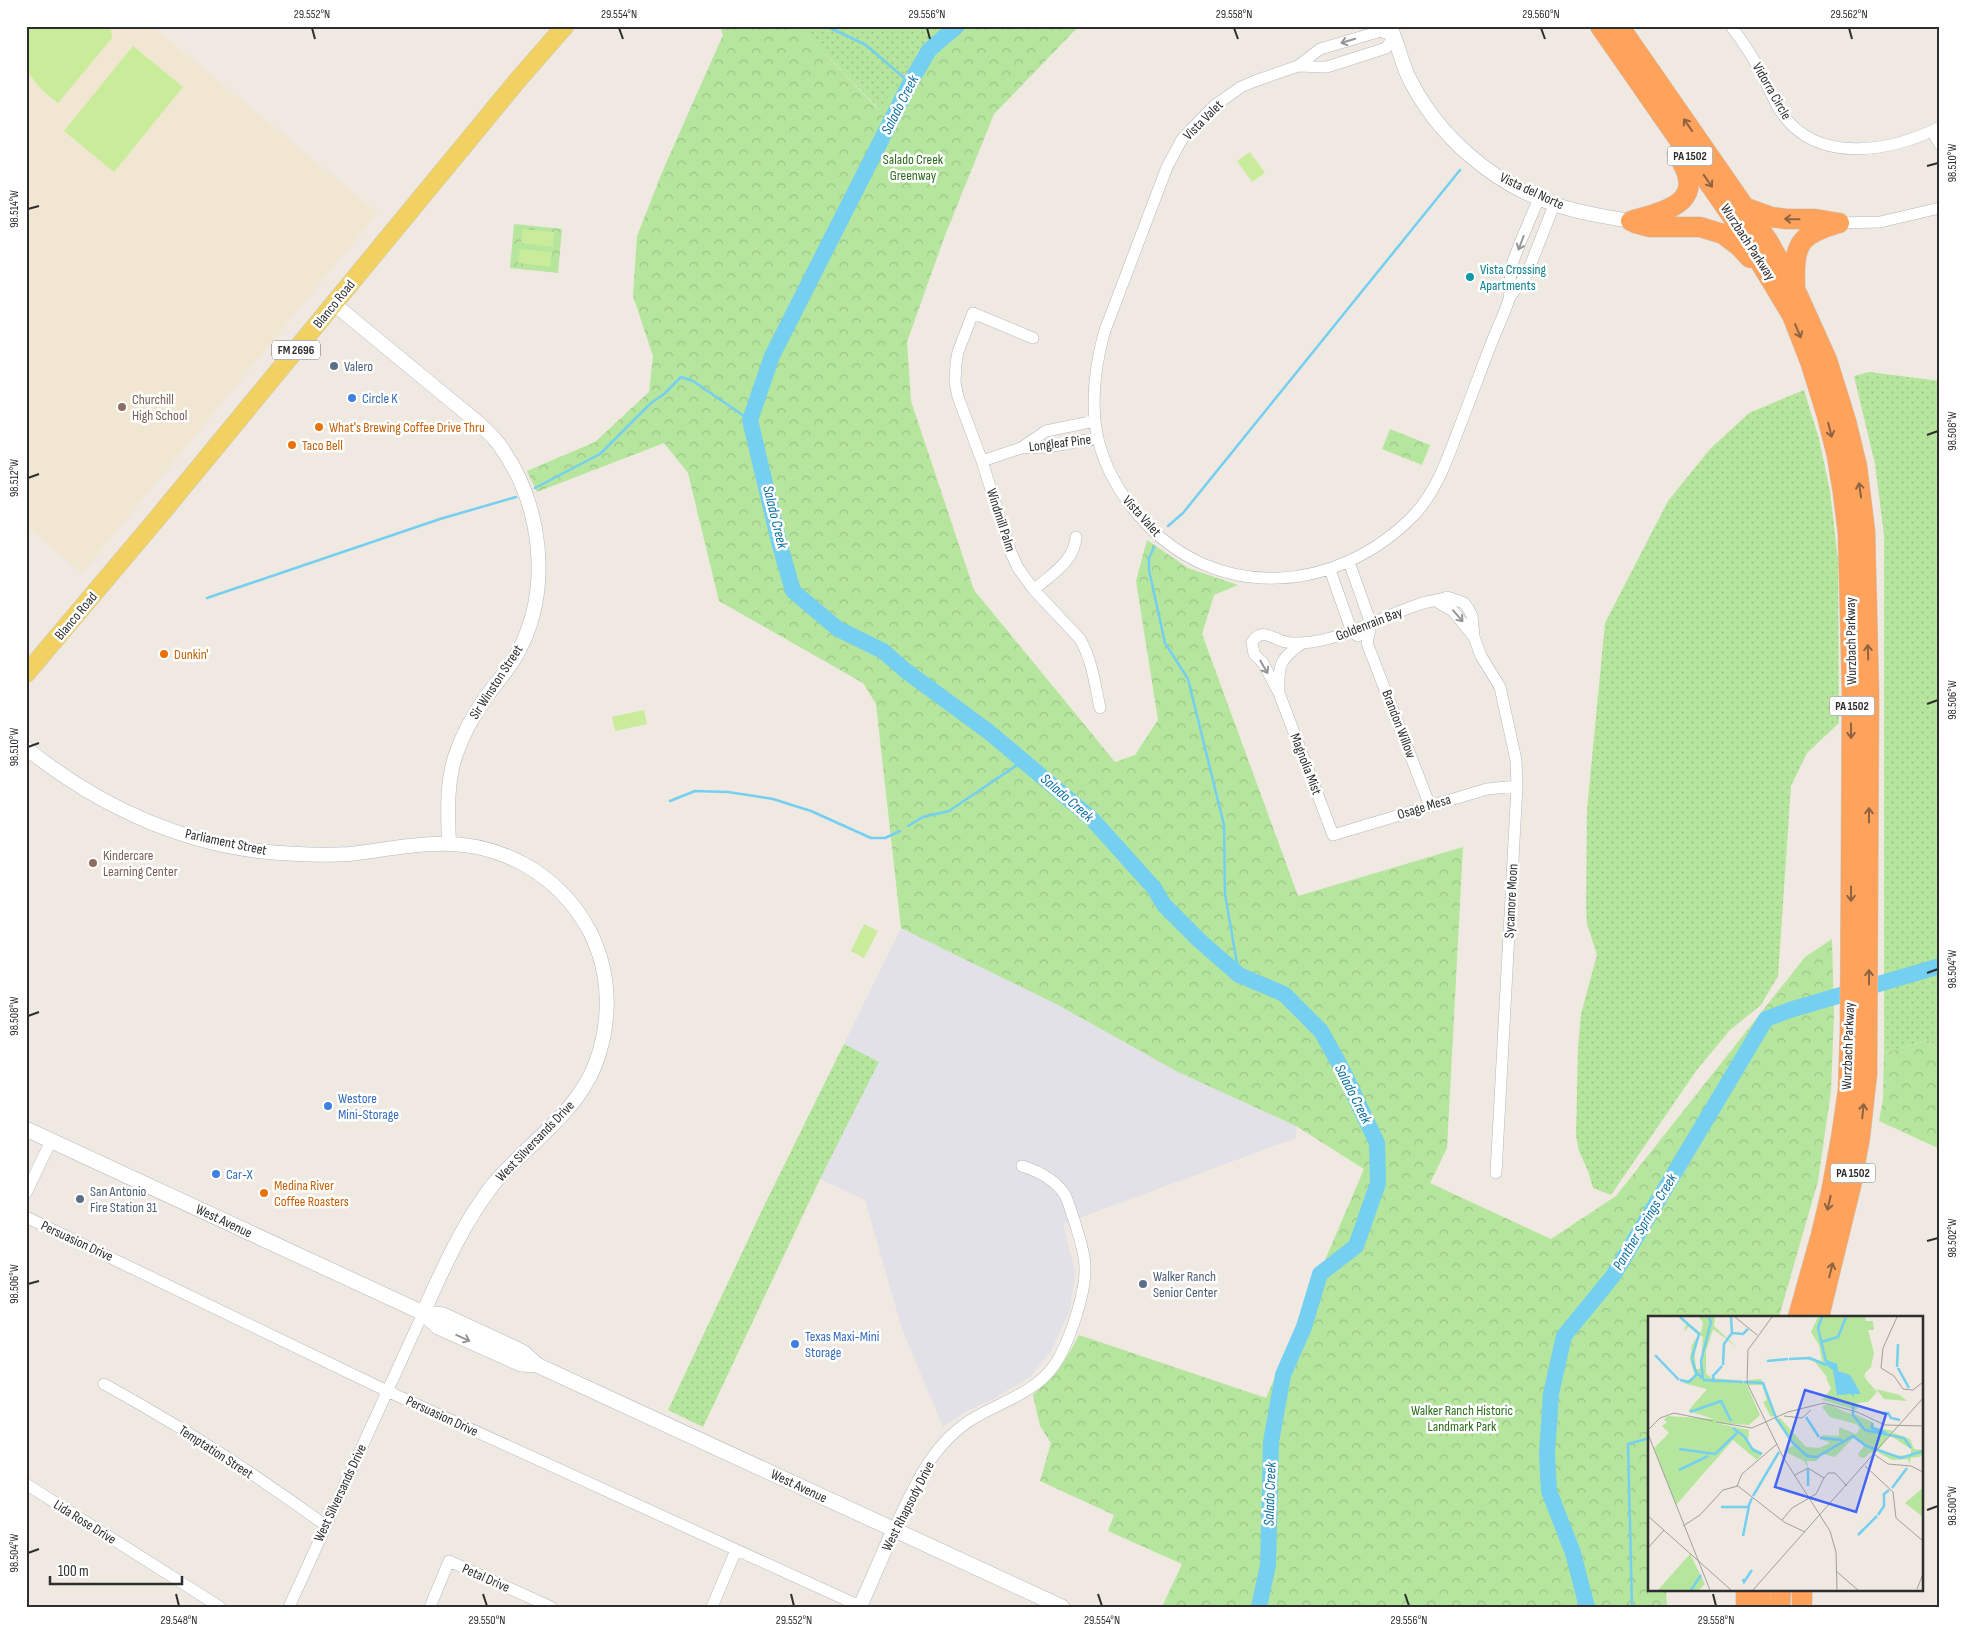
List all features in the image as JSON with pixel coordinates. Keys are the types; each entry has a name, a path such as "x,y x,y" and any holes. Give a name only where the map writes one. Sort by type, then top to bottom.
{"highway":[{"path":"1595,26 1604,43 1683,163 1689,183 1686,197 1679,205 1667,211 1631,221"},
{"name":"Wurzbach Parkway","path":"1614,27 1768,241 1786,288 1792,315 1846,421 1856,466 1865,531 1869,694 1869,1026 1867,1074 1860,1137 1849,1194 1818,1316"},
{"name":"Wurzbach Parkway","path":"1614,27 1734,219 1786,288"},
{"path":"1746,208 1771,217 1815,219 1839,224"},
{"path":"1631,221 1650,227 1700,227 1723,234 1786,288 1794,266 1797,249 1805,238 1818,229 1839,224"},
{"name":"Wurzbach Parkway","path":"1798,1316 1822,1235 1841,1138 1848,1090 1850,1033 1852,694 1848,534 1825,381"},
{"path":"1746,1590 1746,1607"},
{"path":"1760,1590 1761,1607"},
{"path":"1780,1607 1781,1590"},
{"path":"1802,1590 1802,1607"}],"main road":[{"name":"Blanco Road","path":"26,674 143,536 511,89 558,28"},
{"name":"West Avenue","path":"26,1129 422,1313 443,1315 524,1353 537,1365 1062,1607"}],"street":[{"name":"Vidorra Circle","path":"1731,26 1763,77 1780,111 1797,131 1808,138 1829,146 1851,149 1895,144 1936,129"},
{"name":"Vista del Norte","path":"1391,29 1409,77 1421,99 1449,134 1484,167 1509,184 1554,205 1631,221"},
{"name":"Vista Valet","path":"1298,66 1327,67 1386,48 1391,29 1320,49 1298,66 1255,80 1226,97 1203,116 1182,139 1167,167 1104,333 1096,372 1095,421 1098,438 1112,477 1133,508 1173,548 1206,566 1252,577 1298,576 1330,570 1370,551 1416,513 1427,498 1445,464 1509,298 1512,266 1539,198"},
{"path":"1936,129 1940,145"},
{"name":"Vista Valet","path":"1509,298 1527,274 1554,205"},
{"path":"1839,224 1880,222 1940,208"},
{"name":"Sir Winston Street","path":"334,304 472,416 491,435 516,473 531,508 536,531 538,566 532,614 518,653 475,714 456,754 449,792 449,844"},
{"name":"Windmill Palm","path":"1033,338 973,313 958,352 956,382 958,397 982,461 1011,553 1018,568 1034,590 1080,639 1090,662 1100,708"},
{"name":"Longleaf Pine","path":"1022,448 1039,434 1095,421"},
{"path":"1060,428 1063,444"},
{"name":"Longleaf Pine","path":"982,461 1022,448 1048,447 1098,438"},
{"path":"1034,590 1069,559 1076,544 1076,537"},
{"path":"1330,570 1352,632 1367,643 1371,624 1349,562"},
{"path":"1340,598 1359,591"},
{"name":"Goldenrain Bay","path":"1301,644 1339,637 1418,604 1436,601"},
{"name":"Sycamore Moon","path":"1436,601 1453,611 1474,637 1480,656 1500,688 1516,760 1517,786 1496,1173"},
{"name":"Magnolia Mist","path":"1301,644 1285,642 1270,634 1259,635 1252,642 1254,654 1263,663 1279,693 1333,835"},
{"name":"Brandon Willow","path":"1367,643 1430,806"},
{"name":"Magnolia Mist","path":"1279,693 1278,676 1281,661 1301,644"},
{"name":"Parliament Street","path":"26,748 50,767 128,813 160,827 213,842 257,850 308,855 346,854 416,845 449,844"},
{"name":"Osage Mesa","path":"1333,835 1487,789 1517,786"},
{"name":"West Silversands Drive","path":"289,1607 451,1251 469,1219 488,1192 518,1157 567,1111 587,1083 600,1052 606,1019 605,981 598,952 584,922 564,894 538,872 508,856 492,850 449,844"},
{"path":"26,1193 51,1141"},
{"name":"West Rhapsody Drive","path":"861,1607 894,1529 926,1464 948,1440 974,1418 1017,1396 1045,1377 1055,1366 1068,1339 1082,1296 1084,1282 1085,1267 1080,1239 1065,1195 1049,1178 1022,1166"},
{"name":"Persuasion Drive","path":"26,1218 387,1391 861,1607"},
{"name":"Temptation Street","path":"104,1384 147,1408 286,1497 325,1525"},
{"name":"Lida Rose Drive","path":"26,1484 220,1607"},
{"path":"712,1607 736,1550"},
{"name":"Petal Drive","path":"430,1607 449,1561 551,1607"}],"shaded area":[{"name":"Churchill High School","path":"26,26 152,26 378,213 82,573 26,526"},
{"path":"901,928 1058,1005 1178,1072 1296,1126 1296,1138 1063,1224 1075,1272 1070,1310 1051,1351 1031,1376 995,1398 967,1411 943,1427 902,1329 865,1200 820,1179 879,1062 844,1044"}],"green space":[{"path":"26,26 106,26 111,30 112,38 58,103 38,86 30,75 25,54"},
{"name":"Walker Ranch Historic Landmark Park","path":"720,26 798,26 879,110 936,26 1079,26 994,114 944,238 907,342 911,401 974,590 1115,762 1135,755 1158,720 1136,581 1147,540 1188,568 1238,585 1214,595 1202,634 1298,896 1463,847 1447,1148 1430,1183 1551,1239 1616,1196 1805,957 1832,939 1834,1015 1831,1091 1818,1181 1779,1316 1648,1316 1648,1590 1666,1590 1667,1607 1162,1607 1182,1564 1108,1531 1114,1515 1040,1481 1051,1443 1040,1426 1033,1395 1059,1368 1079,1335 1266,1398 1364,1169 1296,1126 1178,1072 1058,1005 901,928 876,704 863,683 719,601 688,473 664,443 537,492 527,471 595,442 649,392 653,356 633,296 637,236 663,170 723,35"},
{"path":"798,26 936,26 880,110"},
{"path":"133,46 183,87 114,172 64,131"},
{"path":"1250,152 1265,173 1252,182 1237,161"},
{"path":"514,224 562,229 558,273 510,268"},
{"path":"523,229 554,232 553,247 521,243"},
{"path":"520,249 552,252 550,267 518,263"},
{"path":"1869,372 1940,381 1940,1053 1929,1040 1884,1053 1884,535 1875,464 1854,376"},
{"path":"1804,390 1819,439 1830,491 1838,560 1839,723 1807,753 1791,786 1778,976 1761,1005 1730,1030 1696,1071 1611,1195 1593,1188 1579,1151 1576,1136 1578,1048 1581,1014 1597,955 1587,924 1587,810 1605,623 1668,501 1710,449 1749,413"},
{"path":"1390,429 1430,445 1422,465 1382,449"},
{"path":"644,710 647,724 615,731 612,717"},
{"path":"864,924 878,931 864,958 851,951"},
{"path":"1929,1040 1940,1053 1940,1149 1879,1121 1883,1099 1884,1053"},
{"path":"844,1044 879,1062 820,1179 703,1427 668,1410 763,1208"}],"waterway":[{"path":"826,26 866,45 910,83"},
{"name":"Salado Creek","path":"957,26 929,50 910,83 772,356 750,420 779,542 793,591 838,629 883,651 906,671 989,732 1091,818 1154,888 1164,905 1200,941 1239,975 1284,994 1321,1031 1343,1071 1377,1143 1378,1183 1356,1246 1320,1274 1304,1327 1283,1375 1271,1442 1268,1565 1259,1607"},
{"path":"1168,526 1183,513 1460,170"},
{"path":"535,488 600,454 651,403 664,394 681,377 693,381 750,420"},
{"path":"207,598 440,519 516,497"},
{"path":"1154,547 1149,558 1149,570 1165,643 1188,679 1224,825 1225,894 1239,975"},
{"path":"908,826 923,817 949,811 1023,761"},
{"path":"670,801 695,791 728,792 773,799 811,811 871,838 885,838 900,831"},
{"name":"Panther Springs Creek","path":"1587,1607 1573,1553 1549,1491 1547,1454 1551,1394 1564,1336 1613,1276 1766,1019 1793,1009 1940,966"},
{"path":"1632,1607 1628,1444 1648,1439"}],"place":[{"name":"Vista Crossing Apartments","path":"1470,277"},
{"name":"Valero","path":"334,366"},
{"name":"Circle K","path":"352,398"},
{"name":"Churchill High School","path":"122,407"},
{"name":"What's Brewing Coffee Drive Thru","path":"319,427"},
{"name":"Taco Bell","path":"292,445"},
{"name":"Dunkin'","path":"164,654"},
{"name":"Kindercare Learning Center","path":"93,863"},
{"name":"Westore Mini-Storage","path":"328,1106"},
{"name":"Car-X","path":"216,1174"},
{"name":"Medina River Coffee Roasters","path":"264,1193"},
{"name":"San Antonio Fire Station 31","path":"80,1199"},
{"name":"Walker Ranch Senior Center","path":"1143,1284"},
{"name":"Texas Maxi-Mini Storage","path":"795,1344"}],"park label":[{"name":"Salado Creek Greenway","path":"913,168"}]}
